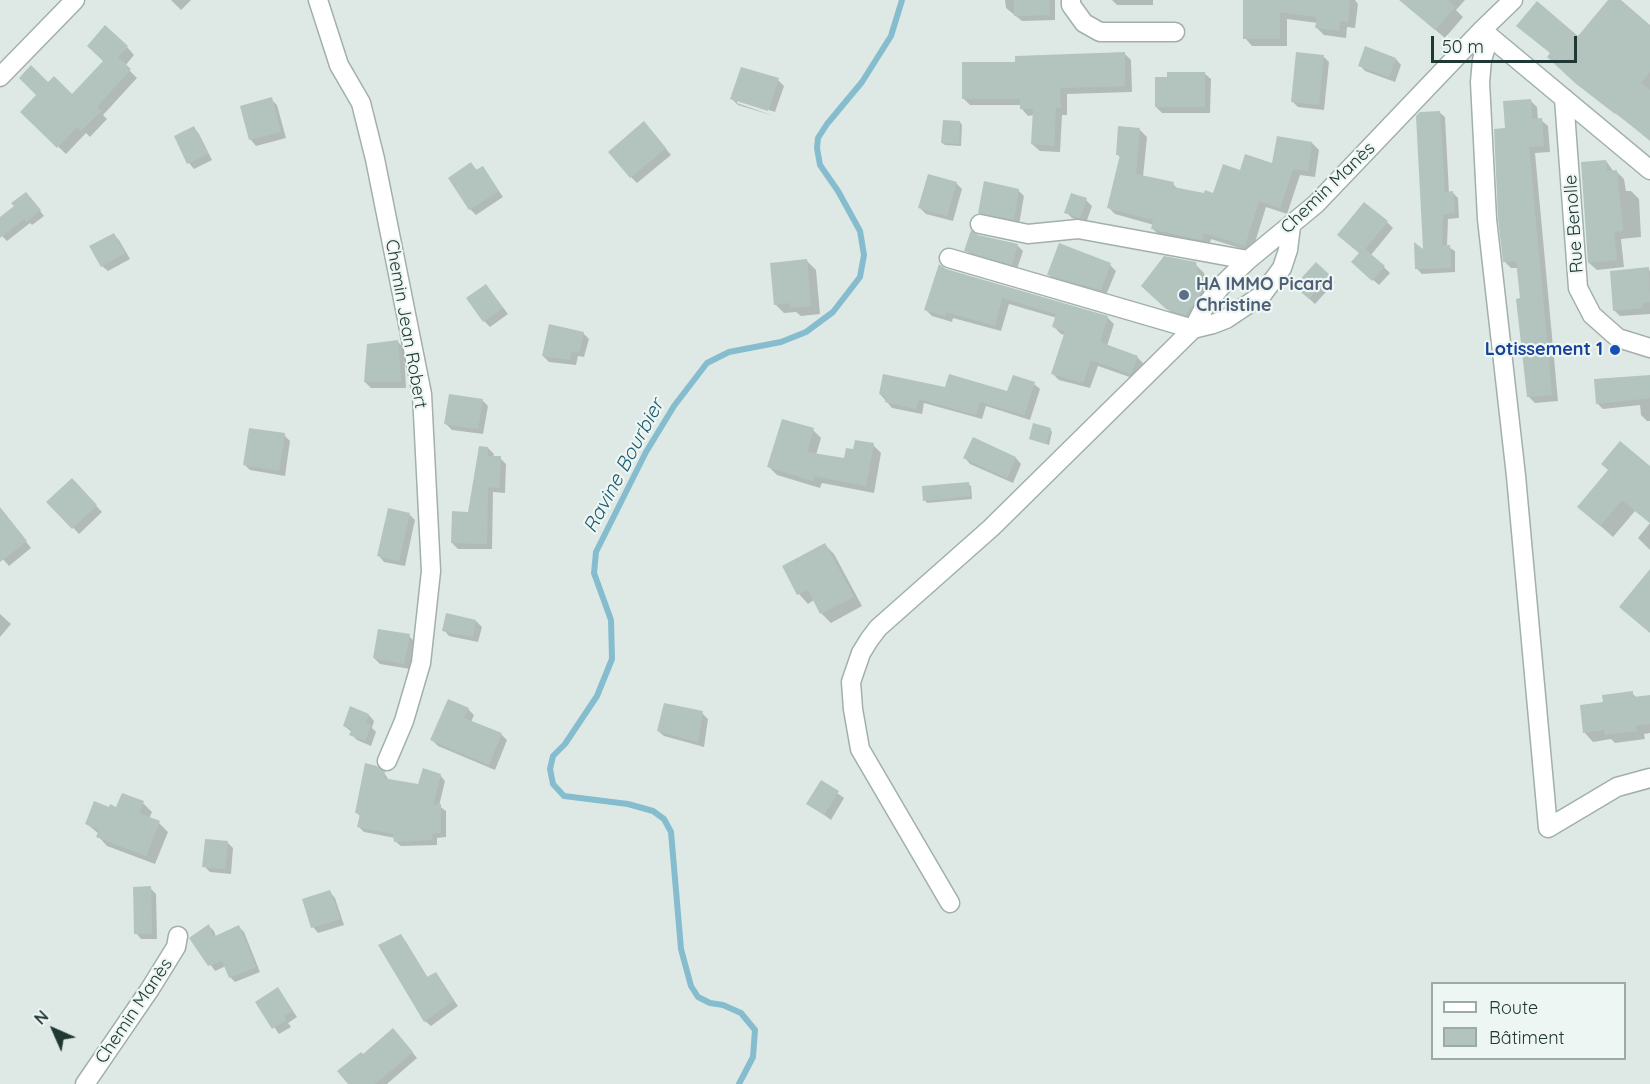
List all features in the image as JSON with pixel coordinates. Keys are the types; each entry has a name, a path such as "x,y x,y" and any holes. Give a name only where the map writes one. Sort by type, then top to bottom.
{"street":[{"path":"0,77 75,0"},
{"name":"Chemin Jean Robert","path":"318,0 339,65 361,103 375,159 422,394 431,571 421,663 404,721 387,762"},
{"path":"1071,0 1071,5 1084,23 1100,32 1175,32"},
{"name":"Chemin Manès","path":"950,903 860,749 851,682 861,653 878,628 991,528 1194,329 1205,306 1223,284 1248,260 1316,204 1485,33 1513,0"},
{"path":"1485,33 1650,170"},
{"path":"1485,33 1480,82 1487,219 1515,465 1548,828 1617,787 1650,778"},
{"name":"Rue Benolle","path":"1564,98 1578,288 1592,315 1618,338 1650,348"},
{"path":"980,224 1028,234 1078,229 1248,260"},
{"path":"949,258 1194,329 1226,319 1262,295 1282,268 1288,250 1291,226"},
{"name":"Chemin Manès","path":"85,1084 150,989 176,947 178,936"}],"building":[{"path":"1014,0 1049,0 1050,15 1014,16"},
{"path":"1243,0 1350,0 1348,22 1340,21 1339,31 1315,28 1317,17 1280,12 1280,39 1243,39"},
{"path":"1399,0 1448,0 1455,7 1435,30"},
{"path":"1608,0 1621,0 1650,25 1650,72 1641,83 1650,90 1650,141 1575,83 1547,57 1550,53 1516,26 1537,1 1578,36"},
{"path":"105,25 128,46 118,57 131,69 97,107 101,111 81,131 77,127 57,148 20,112 36,95 19,78 31,65 48,82 54,76 72,94 103,61 87,46"},
{"path":"1365,46 1396,58 1389,77 1358,66"},
{"path":"1125,52 1125,86 1060,88 1061,108 1056,108 1054,146 1031,144 1033,109 1020,109 1020,99 962,99 962,62 1015,62 1015,56"},
{"path":"1296,52 1324,55 1319,105 1291,102"},
{"path":"741,67 779,78 768,111 730,99"},
{"path":"1167,72 1205,72 1205,107 1155,107 1155,77 1167,77"},
{"path":"272,97 281,132 249,140 240,106"},
{"path":"1531,99 1532,119 1542,118 1544,146 1529,147 1552,395 1527,397 1516,299 1520,298 1516,261 1503,262 1498,218 1494,129 1505,128 1503,101"},
{"path":"1440,111 1445,192 1453,191 1455,213 1443,214 1442,245 1450,245 1451,268 1415,269 1414,242 1423,249 1416,116 1420,112"},
{"path":"943,120 960,121 959,144 941,143"},
{"path":"644,121 666,148 630,178 608,152"},
{"path":"194,126 208,154 187,164 174,136"},
{"path":"1118,126 1140,128 1136,174 1174,182 1173,187 1213,193 1223,164 1240,170 1245,154 1272,163 1277,136 1312,142 1308,171 1293,169 1280,208 1259,201 1245,246 1204,233 1202,240 1151,229 1153,220 1107,208 1120,155 1116,155"},
{"path":"1606,160 1607,171 1617,170 1623,231 1614,232 1617,260 1588,263 1581,162"},
{"path":"471,162 476,170 483,166 499,191 469,210 448,178"},
{"path":"928,174 957,182 947,216 918,208"},
{"path":"984,181 1019,189 1014,220 978,213"},
{"path":"26,192 41,210 26,222 24,219 0,238 0,217 14,206 11,203"},
{"path":"1071,193 1087,198 1080,218 1064,213"},
{"path":"1364,202 1388,221 1365,249 1385,266 1372,281 1351,262 1359,253 1337,235"},
{"path":"971,230 978,235 1018,244 1012,265 964,251"},
{"path":"114,233 125,253 101,267 89,246"},
{"path":"1059,243 1111,263 1101,290 1047,275"},
{"path":"1164,256 1196,262 1201,293 1185,315 1166,309 1141,286"},
{"path":"807,259 811,306 790,308 790,303 774,305 770,263"},
{"path":"1316,262 1330,275 1309,299 1294,286"},
{"path":"939,264 946,269 1108,316 1100,342 1138,356 1131,374 1091,360 1083,383 1051,374 1065,331 1052,327 1056,314 1002,298 995,326 946,312 945,316 924,310"},
{"path":"1649,267 1650,302 1642,303 1643,308 1613,311 1610,271"},
{"path":"486,284 503,308 483,322 466,298"},
{"path":"549,324 584,332 579,353 572,351 570,360 542,356"},
{"path":"398,340 401,382 364,382 367,344"},
{"path":"883,374 945,387 949,374 1007,391 1013,375 1035,382 1024,415 980,402 976,415 919,399 916,409 885,402 886,396 879,394"},
{"path":"1650,375 1650,398 1596,404 1594,379"},
{"path":"449,394 483,399 478,429 444,424"},
{"path":"782,419 814,428 807,452 844,458 846,448 853,449 855,440 874,443 866,486 814,476 813,481 767,467"},
{"path":"1033,423 1051,428 1046,444 1029,439"},
{"path":"249,428 285,433 279,471 243,465"},
{"path":"973,437 1016,457 1007,478 963,458"},
{"path":"1620,441 1650,466 1650,523 1622,500 1600,526 1577,507 1608,470 1601,464"},
{"path":"479,446 488,447 488,456 501,456 499,488 488,487 487,544 451,543 452,511 468,512"},
{"path":"72,478 97,505 72,529 46,502"},
{"path":"969,482 970,496 923,501 922,486"},
{"path":"0,507 27,541 0,562"},
{"path":"388,508 410,513 399,561 377,556"},
{"path":"825,543 854,597 820,614 808,590 797,595 782,566"},
{"path":"1650,569 1650,633 1619,607"},
{"path":"446,613 476,620 473,637 442,631"},
{"path":"378,629 410,634 404,664 373,658"},
{"path":"1633,691 1633,697 1650,695 1650,724 1636,725 1637,731 1605,735 1604,730 1583,733 1580,705 1603,702 1602,695"},
{"path":"448,699 469,708 464,718 502,733 489,765 430,740"},
{"path":"664,703 703,711 698,742 657,731"},
{"path":"350,706 369,714 366,723 371,725 365,741 349,735 352,729 343,726"},
{"path":"365,763 377,766 385,772 383,778 418,784 423,768 441,774 433,805 441,804 441,833 432,833 432,840 394,842 393,834 357,827 360,814 355,813"},
{"path":"821,780 839,791 824,815 806,804"},
{"path":"122,793 144,801 139,813 160,821 146,856 96,837 99,830 85,824 94,801 109,807 110,804 116,807"},
{"path":"205,839 228,841 225,869 202,867"},
{"path":"151,886 152,934 134,934 133,887"},
{"path":"330,890 340,919 311,928 302,899"},
{"path":"209,924 213,937 239,925 256,967 229,978 222,961 208,966 189,938"},
{"path":"401,934 427,977 436,972 454,1000 424,1022 378,945"},
{"path":"278,987 293,1011 284,1016 286,1020 272,1029 255,1002"},
{"path":"393,1028 413,1052 375,1084 348,1084 337,1071 361,1052 363,1054"}],"waterway":[{"name":"Ravine Bourbier","path":"739,1084 753,1057 755,1030 741,1013 698,997 691,986 681,949 671,832 664,819 653,811 628,804 564,796 553,784 550,769 553,756 565,744 597,696 612,659 611,620 594,573 596,552 646,452 674,406 707,363 729,352 781,342 806,332 833,312 860,277 864,255 860,231 838,191 820,165 818,138 862,82 891,36 902,0"}],"place":[{"name":"HA IMMO Picard Christine","path":"1184,295"},
{"name":"Lotissement 1","path":"1615,350"}]}
